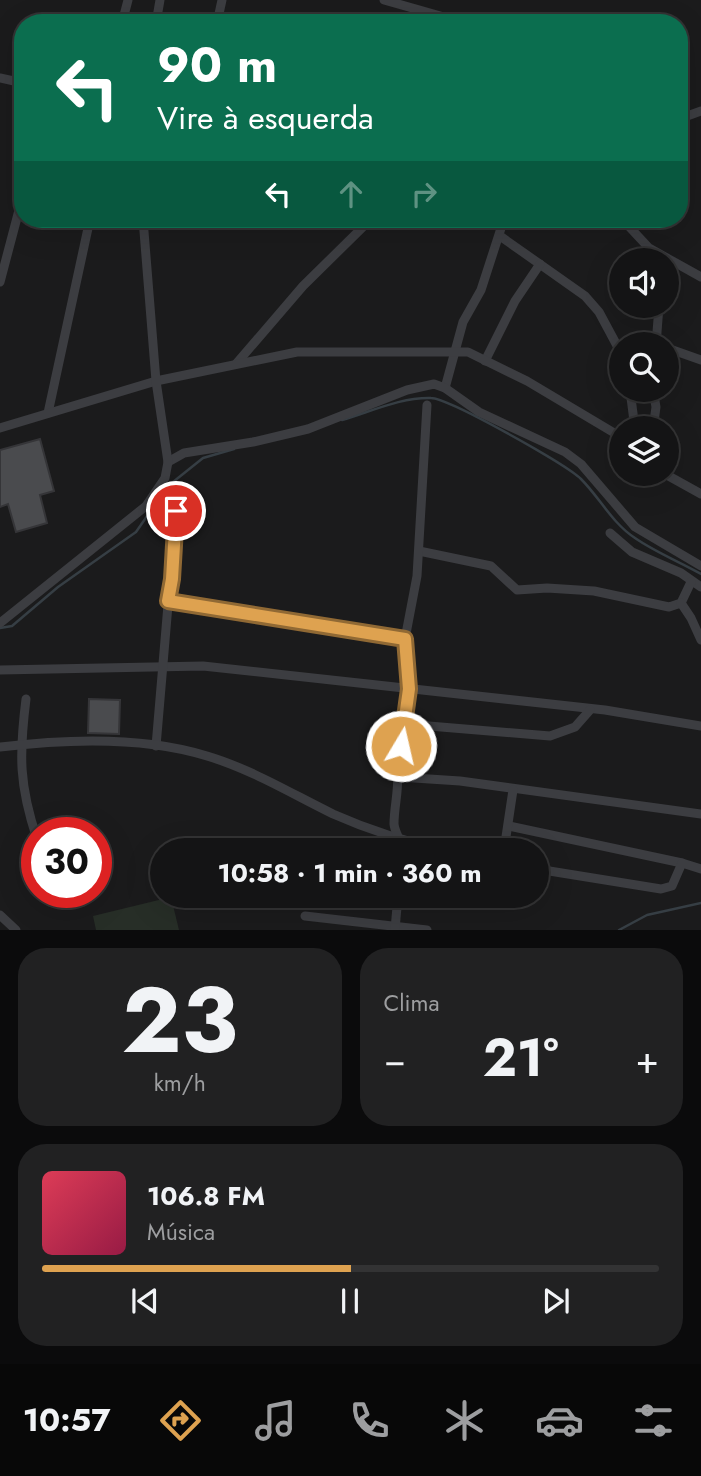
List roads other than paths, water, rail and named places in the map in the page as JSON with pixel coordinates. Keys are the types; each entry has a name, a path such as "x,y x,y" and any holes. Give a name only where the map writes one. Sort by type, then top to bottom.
{"street":[{"path":"384,0 443,14"},
{"path":"0,282 14,228"},
{"path":"48,413 88,228"},
{"path":"0,623 146,506 159,490 168,462 156,381 144,228"},
{"path":"236,364 303,286 362,228"},
{"path":"445,388 463,322 481,290 501,228"},
{"path":"630,228 649,248"},
{"path":"499,236 592,304 611,332"},
{"path":"485,360 515,301 540,264"},
{"path":"679,267 701,277"},
{"path":"0,428 156,381 303,352 468,352 527,381 609,430"},
{"path":"679,352 701,360"},
{"path":"168,462 184,453 253,442 308,429 419,386 434,384 445,388 479,412 565,452 581,464 635,527 701,566"},
{"path":"398,838 394,827 399,777 397,768 409,689 405,639 419,551 427,405"},
{"path":"679,482 701,494"},
{"path":"156,746 176,511"},
{"path":"610,533 632,552 681,573 701,587"},
{"path":"419,551 491,566 513,590 572,589 609,593 659,606 681,603"},
{"path":"681,603 691,582"},
{"path":"168,601 405,639"},
{"path":"681,603 701,640"},
{"path":"0,670 203,666 634,714 701,726"},
{"path":"26,699 20,745 23,795 30,817"},
{"path":"405,724 550,736 575,727 590,710"},
{"path":"0,747 61,742 186,750 232,764 386,838"},
{"path":"399,777 460,781 701,814"},
{"path":"506,838 513,790"},
{"path":"509,826 701,869"},
{"path":"549,871 661,890 672,886 682,863"},
{"path":"395,928 397,908"},
{"path":"0,915 16,930"},
{"path":"305,916 428,930"}],"waterway":[{"path":"342,420 408,400 431,398 442,401 507,433 571,471 588,486 627,532 701,574"},
{"path":"0,628 12,626 58,587 136,532 168,486 203,458 234,449"},
{"path":"619,930 647,915 701,903"}]}
